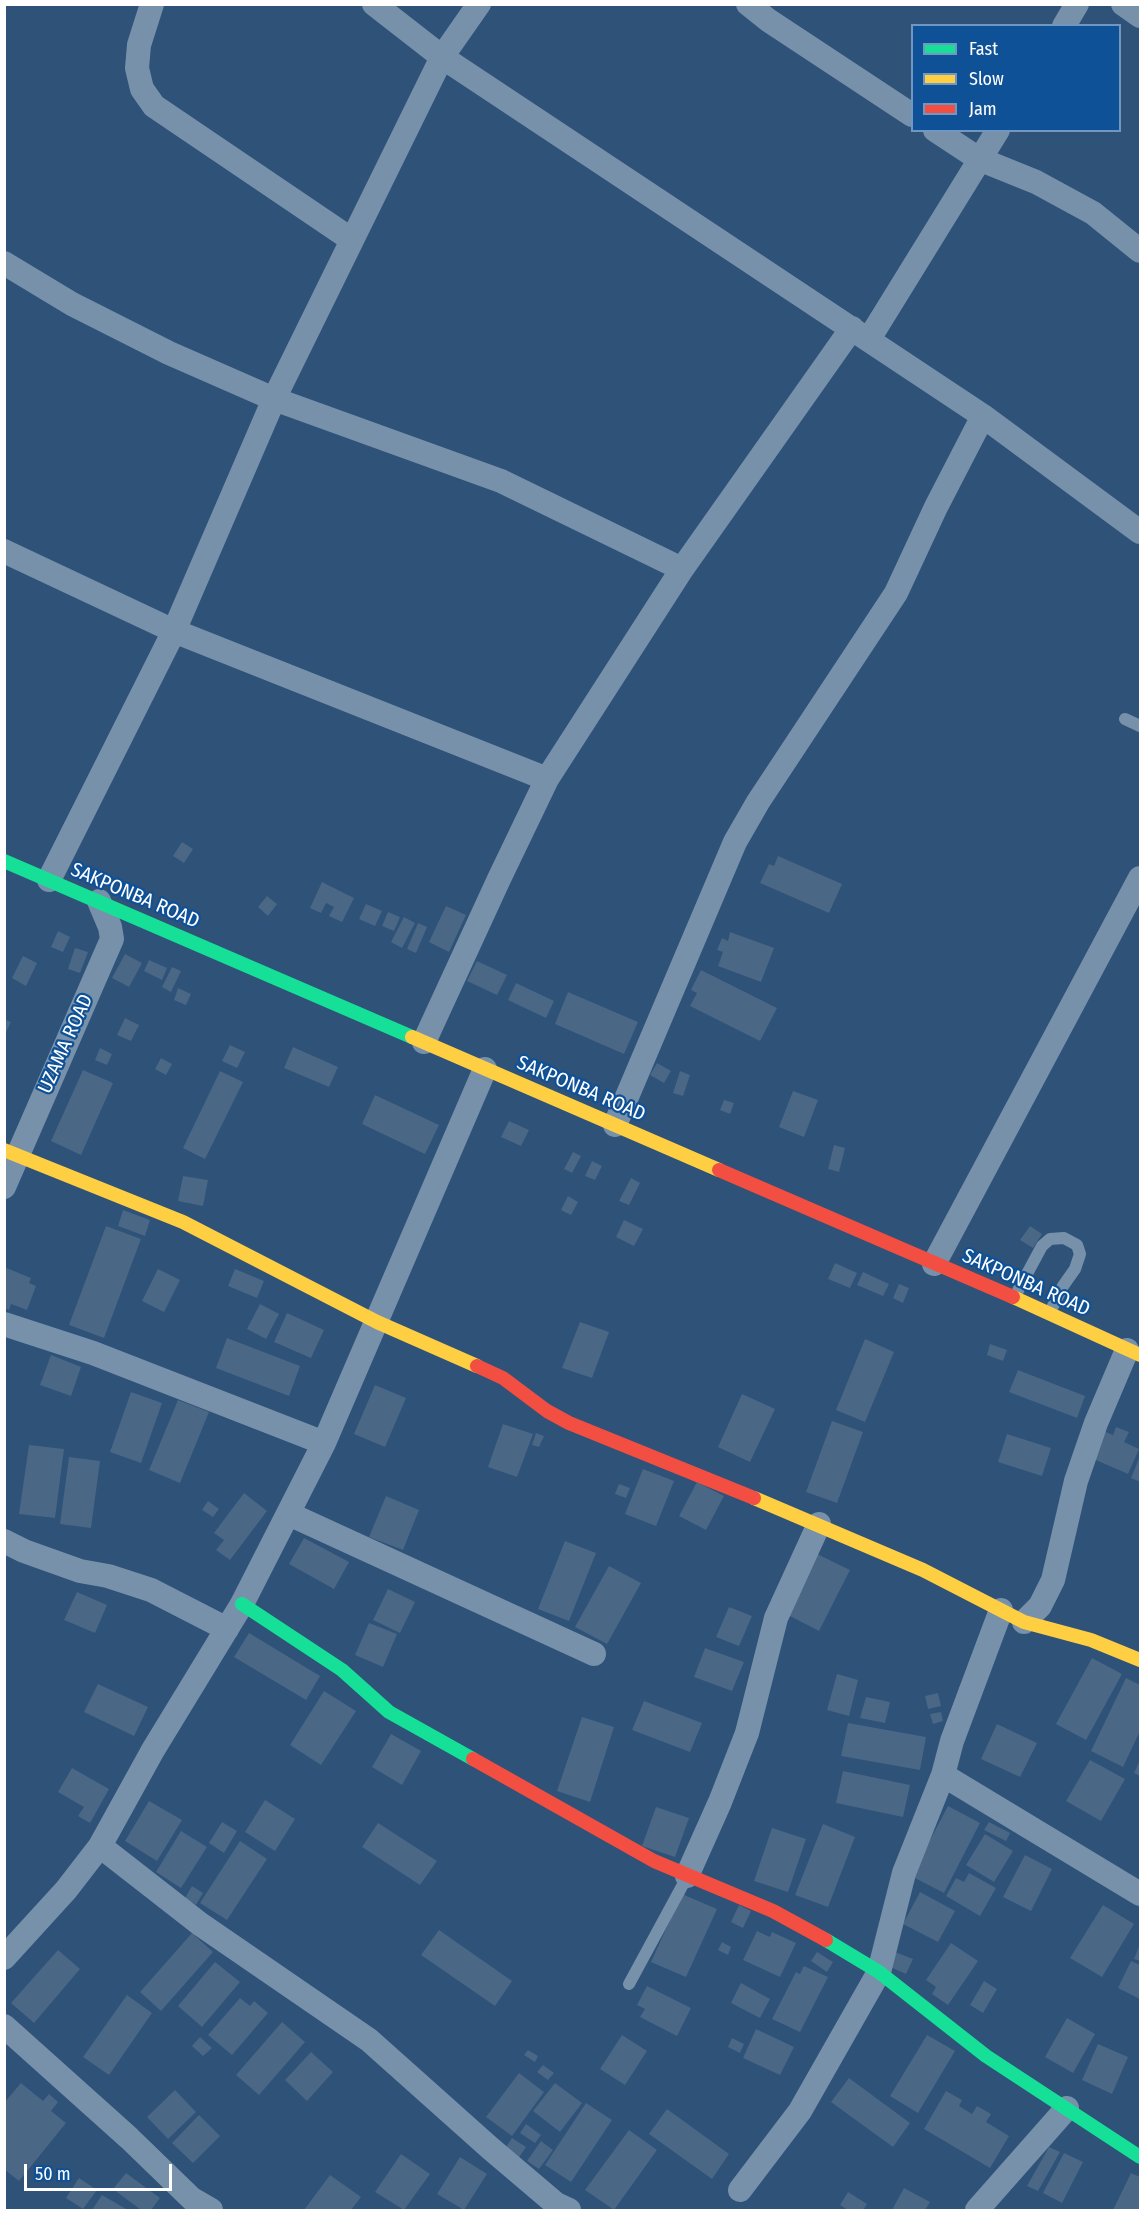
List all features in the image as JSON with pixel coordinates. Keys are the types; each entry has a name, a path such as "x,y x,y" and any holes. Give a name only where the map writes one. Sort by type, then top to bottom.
{"street":[{"path":"152,4 139,45 137,69 142,89 154,106 352,240"},
{"path":"374,4 442,57 983,416 1140,532"},
{"path":"49,880 174,631 274,399 442,57 478,4"},
{"path":"748,4 768,20 911,114"},
{"path":"1065,24 1077,4"},
{"path":"1123,4 1140,16"},
{"path":"939,132 979,159 1036,182 1093,213 1140,251"},
{"path":"424,1042 547,779 682,569 860,333 997,132"},
{"path":"4,263 72,304 169,353 274,399 501,481 682,569"},
{"path":"615,1125 735,842 896,592 936,507 983,416"},
{"path":"4,551 174,631 547,779"},
{"name":"SAKPONBA ROAD","path":"4,861 1049,1313 1134,1353"},
{"path":"934,1264 1140,878"},
{"name":"UZAMA ROAD","path":"4,1187 11,1152 112,939 110,927 99,901"},
{"path":"4,1958 66,1890 100,1846 153,1750 242,1604 324,1443 484,1069"},
{"path":"11,1152 183,1222 377,1322 503,1378 547,1411 569,1423 819,1524 923,1570 1024,1622 1091,1640 1140,1660"},
{"path":"4,1324 93,1353 324,1443"},
{"path":"1024,1622 1040,1606 1053,1580 1076,1481 1096,1423 1134,1353"},
{"path":"289,1514 594,1654"},
{"path":"687,1876 747,1733 776,1618 819,1524"},
{"path":"4,1541 24,1551 80,1571 108,1576 150,1590 227,1629"},
{"path":"242,1604 342,1670 389,1712 654,1861 782,1915 879,1972 986,2056 1140,2157"},
{"path":"740,2190 800,2110 879,1972 904,1873 943,1775 952,1741 1001,1610"},
{"path":"943,1775 1140,1893"},
{"path":"100,1846 200,1924 369,2040 490,2148 556,2204 569,2211"},
{"path":"4,2026 129,2138 195,2207"},
{"path":"977,2211 1067,2108"}],"lane":[{"path":"1125,719 1140,726"},
{"path":"1014,1298 1042,1246 1050,1239 1064,1238 1077,1245 1080,1254 1075,1269 1049,1313"},
{"path":"629,1984 687,1876"}],"building":[{"path":"182,842 193,849 184,863 173,856"},
{"path":"778,856 842,884 829,913 760,883 769,864 774,866"},
{"path":"322,882 354,898 342,922 329,916 334,907 326,903 321,913 310,908"},
{"path":"267,896 277,904 268,916 258,907"},
{"path":"366,904 382,911 375,926 359,919"},
{"path":"446,906 466,915 449,952 429,942"},
{"path":"388,912 400,917 394,931 382,926"},
{"path":"404,917 415,923 402,948 391,942"},
{"path":"418,923 427,927 416,953 407,949"},
{"path":"58,931 70,937 63,952 51,947"},
{"path":"730,932 774,948 761,982 718,966 723,952 717,950 722,938 728,941"},
{"path":"75,948 88,952 80,973 68,969"},
{"path":"125,954 142,963 129,987 112,978"},
{"path":"23,956 37,963 26,986 12,978"},
{"path":"149,960 167,968 162,980 144,971"},
{"path":"477,961 507,975 497,995 467,981"},
{"path":"172,967 181,971 171,992 162,987"},
{"path":"701,970 777,1008 760,1041 690,1006 697,993 691,990"},
{"path":"516,983 554,1001 546,1018 508,1000"},
{"path":"178,988 191,994 186,1005 174,1000"},
{"path":"568,992 638,1022 624,1054 555,1024"},
{"path":"125,1018 139,1025 131,1041 117,1035"},
{"path":"4,1019 11,1022 4,1036"},
{"path":"230,1045 245,1052 237,1068 222,1061"},
{"path":"293,1047 338,1067 329,1087 284,1068"},
{"path":"100,1048 112,1054 107,1065 95,1060"},
{"path":"161,1058 172,1064 166,1075 155,1069"},
{"path":"657,1063 671,1071 664,1083 650,1075"},
{"path":"83,1070 113,1083 81,1155 51,1141"},
{"path":"220,1071 243,1082 205,1159 183,1148"},
{"path":"680,1071 690,1075 683,1096 673,1093"},
{"path":"793,1091 818,1100 804,1137 779,1127"},
{"path":"375,1095 439,1125 425,1154 362,1124"},
{"path":"724,1100 734,1103 730,1114 720,1110"},
{"path":"509,1121 529,1130 521,1146 501,1137"},
{"path":"834,1145 845,1148 839,1172 828,1169"},
{"path":"573,1152 581,1156 572,1173 564,1169"},
{"path":"592,1161 602,1166 595,1180 585,1176"},
{"path":"183,1176 208,1180 203,1206 178,1201"},
{"path":"631,1178 640,1183 629,1205 619,1201"},
{"path":"568,1196 578,1202 571,1215 561,1210"},
{"path":"123,1210 150,1220 145,1236 118,1226"},
{"path":"624,1220 643,1229 634,1246 616,1237"},
{"path":"106,1226 141,1239 104,1338 69,1325"},
{"path":"1030,1226 1042,1234 1033,1248 1020,1240"},
{"path":"835,1263 857,1273 850,1288 828,1279"},
{"path":"4,1267 31,1278 29,1283 36,1286 27,1310 11,1304 9,1310 4,1308"},
{"path":"158,1269 180,1280 164,1312 142,1301"},
{"path":"235,1269 264,1281 257,1298 228,1286"},
{"path":"863,1272 889,1284 883,1296 857,1285"},
{"path":"899,1284 909,1288 903,1303 893,1298"},
{"path":"260,1304 279,1314 266,1339 247,1329"},
{"path":"287,1313 324,1330 311,1358 274,1342"},
{"path":"580,1322 609,1332 592,1378 562,1368"},
{"path":"227,1338 300,1366 289,1396 216,1368"},
{"path":"865,1339 894,1352 865,1422 836,1410"},
{"path":"990,1344 1007,1350 1003,1361 987,1355"},
{"path":"51,1355 81,1367 71,1396 40,1385"},
{"path":"1018,1370 1085,1396 1077,1418 1009,1392"},
{"path":"375,1385 406,1398 385,1447 354,1434"},
{"path":"131,1392 162,1403 141,1463 110,1452"},
{"path":"742,1394 775,1409 750,1462 718,1447"},
{"path":"178,1400 209,1412 180,1483 149,1470"},
{"path":"832,1421 863,1432 837,1503 806,1492"},
{"path":"503,1424 533,1434 517,1477 488,1467"},
{"path":"1116,1427 1129,1432 1124,1442 1139,1449 1128,1474 1089,1457 1101,1430 1113,1435"},
{"path":"536,1433 544,1436 539,1447 532,1445"},
{"path":"1007,1434 1051,1448 1042,1476 998,1462"},
{"path":"29,1445 64,1449 55,1518 19,1514"},
{"path":"1140,1456 1140,1482 1131,1478"},
{"path":"69,1457 100,1461 91,1528 60,1524"},
{"path":"643,1469 674,1481 656,1526 625,1514"},
{"path":"697,1482 724,1496 706,1530 679,1516"},
{"path":"619,1484 630,1488 626,1498 615,1494"},
{"path":"244,1493 267,1511 230,1560 216,1550 224,1540 214,1533"},
{"path":"386,1496 419,1510 403,1550 369,1537"},
{"path":"208,1501 219,1509 213,1517 202,1510"},
{"path":"304,1538 349,1562 334,1589 289,1564"},
{"path":"565,1541 596,1553 569,1621 538,1609"},
{"path":"817,1554 850,1570 819,1631 786,1614"},
{"path":"609,1566 641,1583 607,1644 575,1627"},
{"path":"388,1589 415,1602 400,1633 373,1620"},
{"path":"77,1592 107,1605 95,1633 64,1620"},
{"path":"729,1607 752,1616 739,1646 716,1637"},
{"path":"369,1623 397,1634 383,1667 355,1655"},
{"path":"249,1633 320,1676 306,1700 234,1657"},
{"path":"705,1648 744,1662 732,1691 694,1677"},
{"path":"1092,1658 1122,1674 1086,1740 1056,1724"},
{"path":"837,1674 858,1680 849,1716 827,1710"},
{"path":"1126,1678 1140,1685 1140,1731 1123,1767 1091,1751"},
{"path":"98,1684 148,1707 134,1736 84,1712"},
{"path":"324,1691 356,1711 321,1765 290,1745"},
{"path":"938,1693 941,1706 928,1709 925,1696"},
{"path":"866,1697 890,1702 885,1723 860,1718"},
{"path":"644,1701 702,1723 690,1752 632,1730"},
{"path":"941,1712 943,1721 933,1724 930,1714"},
{"path":"582,1717 614,1727 590,1802 557,1791"},
{"path":"848,1723 926,1737 920,1770 841,1756"},
{"path":"997,1724 1037,1743 1020,1777 981,1759"},
{"path":"391,1734 421,1751 402,1785 372,1767"},
{"path":"1090,1760 1125,1779 1101,1821 1066,1801"},
{"path":"1140,1760 1140,1776 1134,1773"},
{"path":"72,1768 109,1789 90,1823 78,1816 84,1807 58,1792"},
{"path":"843,1771 910,1785 903,1817 836,1803"},
{"path":"265,1800 295,1819 275,1851 245,1832"},
{"path":"149,1801 182,1820 157,1861 125,1841"},
{"path":"948,1806 980,1823 944,1893 911,1876"},
{"path":"656,1807 689,1818 675,1857 642,1846"},
{"path":"222,1822 237,1831 224,1853 209,1843"},
{"path":"989,1822 1010,1833 1006,1841 984,1830"},
{"path":"378,1823 437,1861 420,1885 362,1847"},
{"path":"823,1824 855,1837 828,1907 795,1895"},
{"path":"772,1828 806,1839 788,1892 754,1881"},
{"path":"181,1831 207,1847 181,1888 156,1872"},
{"path":"985,1834 1013,1851 994,1882 966,1865"},
{"path":"240,1841 267,1859 227,1920 200,1903"},
{"path":"1025,1855 1052,1869 1031,1911 1003,1897"},
{"path":"969,1873 996,1888 980,1916 946,1896 956,1878 964,1882"},
{"path":"192,1886 203,1893 196,1905 185,1898"},
{"path":"920,1892 955,1911 938,1942 903,1924"},
{"path":"682,1894 717,1909 686,1977 651,1962"},
{"path":"739,1905 751,1911 743,1928 731,1922"},
{"path":"1103,1905 1134,1924 1102,1977 1070,1958"},
{"path":"439,1930 512,1981 495,2006 421,1955"},
{"path":"757,1931 770,1937 772,1932 796,1943 780,1977 743,1960"},
{"path":"192,1933 213,1952 161,2011 140,1992"},
{"path":"722,1942 731,1947 728,1955 718,1950"},
{"path":"951,1943 978,1961 948,2005 932,1994 936,1987 926,1980"},
{"path":"1140,1944 1140,1961 1134,1959"},
{"path":"58,1950 80,1969 34,2023 11,2003"},
{"path":"817,1952 833,1962 827,1972 811,1961"},
{"path":"895,1952 913,1959 906,1974 888,1966"},
{"path":"1131,1961 1140,1965 1140,1999 1118,1988"},
{"path":"215,1962 240,1982 202,2027 178,2006"},
{"path":"804,1966 828,1977 800,2032 772,2019 796,1972 800,1974"},
{"path":"984,1981 997,1989 983,2013 970,2005"},
{"path":"741,1983 770,1999 760,2018 731,2003"},
{"path":"647,1986 691,2008 677,2036 640,2017 645,2009 637,2005"},
{"path":"127,1995 152,2013 109,2075 83,2057"},
{"path":"240,1998 250,2006 254,2001 268,2013 232,2055 208,2035"},
{"path":"1067,2018 1095,2034 1073,2073 1045,2057"},
{"path":"282,2022 305,2042 259,2095 236,2075"},
{"path":"756,2029 794,2047 780,2075 743,2058"},
{"path":"622,2035 647,2051 625,2085 600,2069"},
{"path":"927,2035 955,2051 918,2113 890,2096"},
{"path":"200,2037 212,2048 203,2056 192,2046"},
{"path":"732,2038 744,2044 740,2053 728,2047"},
{"path":"1098,2044 1128,2057 1112,2094 1082,2080"},
{"path":"528,2050 538,2056 535,2062 524,2055"},
{"path":"311,2052 333,2072 307,2101 285,2080"},
{"path":"543,2065 554,2073 548,2080 537,2072"},
{"path":"519,2073 544,2092 512,2136 486,2117"},
{"path":"849,2078 910,2123 893,2147 831,2102"},
{"path":"21,2083 43,2101 49,2094 58,2102 51,2111 66,2123 19,2181 4,2169 4,2103"},
{"path":"555,2083 582,2103 560,2132 533,2111"},
{"path":"175,2090 196,2112 168,2139 147,2117"},
{"path":"946,2091 962,2100 959,2106 972,2114 977,2106 991,2114 986,2122 1009,2136 990,2168 924,2129"},
{"path":"586,2103 612,2120 571,2182 545,2165"},
{"path":"667,2109 729,2154 712,2179 649,2134"},
{"path":"199,2115 220,2136 193,2163 172,2143"},
{"path":"526,2124 541,2135 535,2143 520,2133"},
{"path":"629,2130 657,2150 614,2210 585,2190"},
{"path":"512,2138 526,2147 518,2159 504,2150"},
{"path":"541,2141 553,2150 539,2169 527,2161"},
{"path":"1049,2147 1060,2152 1038,2191 1027,2186"},
{"path":"1064,2153 1083,2162 1062,2203 1043,2193"},
{"path":"401,2154 430,2174 404,2210 375,2192"},
{"path":"460,2157 487,2174 464,2210 437,2194"},
{"path":"126,2173 160,2198 151,2210 141,2210 113,2189"},
{"path":"1131,2173 1140,2177 1140,2210 1113,2210"},
{"path":"330,2175 361,2197 351,2210 304,2210"},
{"path":"79,2178 97,2190 83,2209 66,2198"},
{"path":"904,2188 930,2202 925,2210 892,2210"},
{"path":"848,2192 867,2204 863,2210 848,2210 840,2205"},
{"path":"102,2195 128,2210 92,2210"}],"traffic: fast":[{"path":"4,861 412,1037"},
{"path":"242,1604 342,1670 389,1712 473,1759"},
{"path":"826,1940 879,1972 986,2056 1140,2157"}],"traffic: slow":[{"path":"412,1037 719,1170"},
{"path":"4,1150 183,1222 377,1322 477,1366"},
{"path":"1013,1297 1140,1355"},
{"path":"754,1498 923,1570 1024,1622 1091,1640 1140,1660"}],"traffic: jam":[{"path":"719,1170 1013,1297"},
{"path":"477,1366 503,1378 547,1411 569,1423 754,1498"},
{"path":"473,1759 654,1861 773,1911 826,1940"}]}
